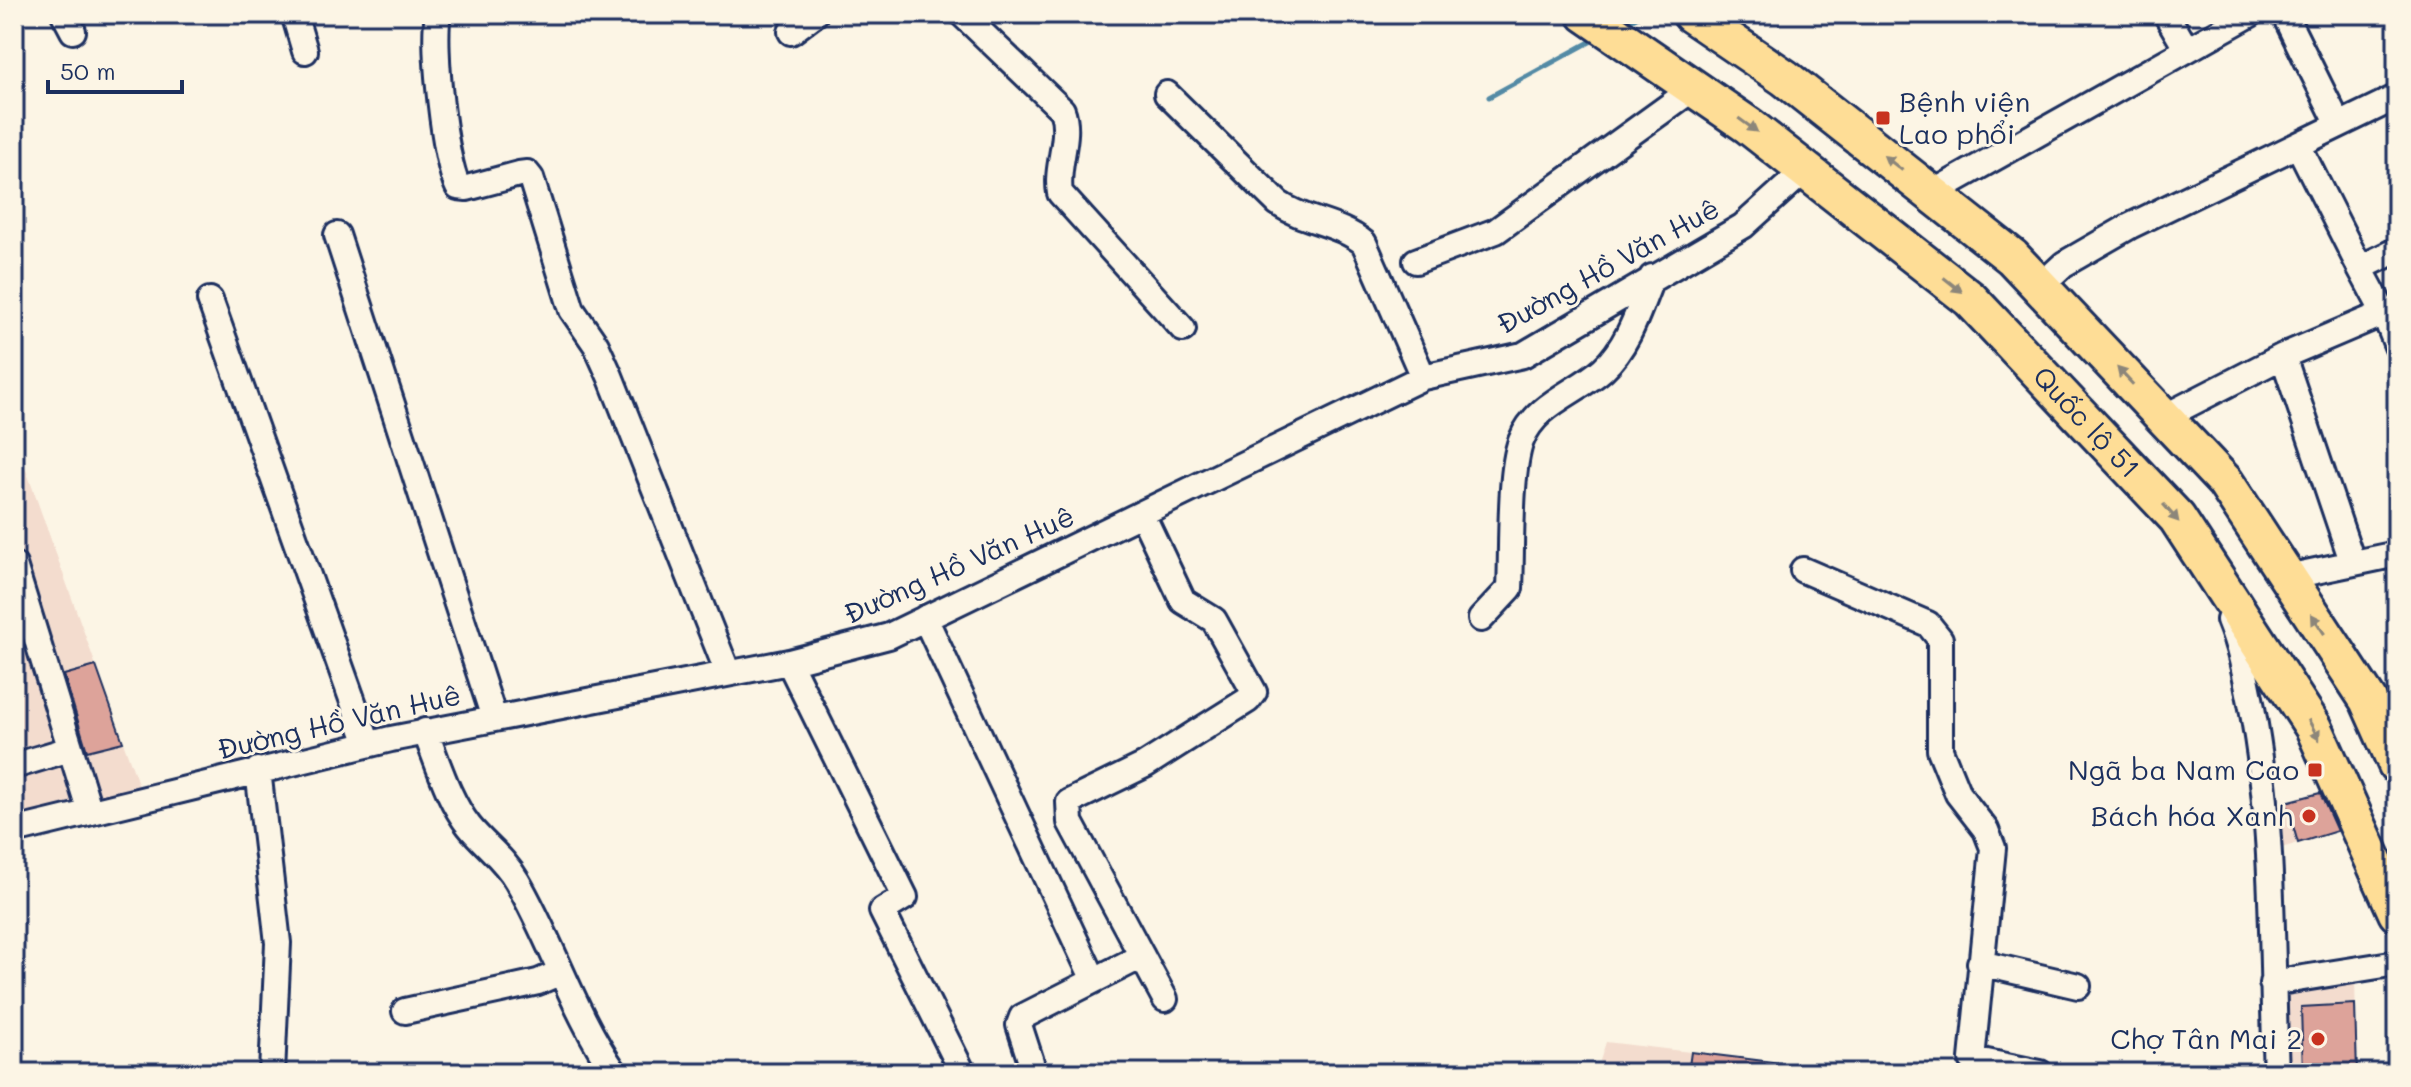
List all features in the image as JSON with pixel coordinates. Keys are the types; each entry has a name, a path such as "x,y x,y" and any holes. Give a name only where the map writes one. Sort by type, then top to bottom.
{"highway":[{"path":"1691,14 1932,193 2012,257 2040,286 2225,482 2368,700 2395,756"},
{"name":"Quốc lộ 51","path":"1588,15 1805,170 1970,299 2177,518 2314,728 2397,913"}],"street":[{"path":"294,14 305,51"},
{"path":"438,14 442,98 452,174 458,187 467,188 519,174 527,173 531,178 572,310 596,345 610,376 728,673"},
{"path":"791,32 815,14"},
{"path":"962,14 1062,110 1065,125 1060,193 1183,329"},
{"path":"1720,14 1746,52"},
{"path":"2166,14 2187,50"},
{"path":"1932,193 2251,14"},
{"path":"2284,14 2339,125"},
{"path":"1416,261 1496,231 1694,88"},
{"path":"1167,94 1278,203 1290,212 1348,230 1364,243 1423,377"},
{"path":"2040,286 2064,264 2130,226 2397,97"},
{"path":"2298,145 2396,339"},
{"name":"Đường Hồ Văn Huê","path":"14,831 425,731 789,662 865,644 925,618 1423,377 1523,355 1743,226 1805,170"},
{"path":"337,235 395,422 494,718"},
{"path":"2360,268 2397,250"},
{"path":"1481,619 1510,588 1514,499 1521,440 1547,405 1604,368 1624,344 1652,277"},
{"path":"210,300 368,744"},
{"path":"2164,417 2283,356 2384,313"},
{"path":"2283,356 2352,561"},
{"path":"1142,514 1183,601 1214,620 1254,692 1248,700 1145,765 1069,802 1070,822 1165,999"},
{"path":"2287,577 2397,554"},
{"path":"2203,557 2240,646 2259,745 2269,849 2276,1073"},
{"path":"14,565 90,812"},
{"path":"1803,570 1928,624 1940,639 1940,750 1958,794 1986,830 1993,848 1972,1059 2040,1073"},
{"path":"925,618 1093,978"},
{"path":"789,662 905,897 882,911 963,1073"},
{"path":"425,731 458,810 471,828 499,852 518,882 604,1070"},
{"path":"14,766 70,749"},
{"path":"258,770 278,943 272,1073"},
{"path":"1031,1062 1020,1019 1093,978 1142,956"},
{"path":"1980,963 2078,986"},
{"path":"2272,983 2397,963"},
{"path":"405,1011 538,982 559,973"}],"shaded area":[{"path":"14,436 141,792 14,825"},
{"name":"Bách hóa Xanh","path":"2334,790 2350,827 2275,850 2271,805"},
{"name":"Chợ Tân Mai 2","path":"2355,977 2357,1073 2282,1073 2279,988"},
{"path":"1606,1042 1866,1073 1596,1073"}],"building":[{"path":"96,666 123,742 87,751 64,675"},
{"path":"2320,793 2337,831 2298,843 2286,802"},
{"path":"2355,1004 2357,1073 2303,1073 2301,1007"},
{"path":"1691,1052 1788,1064 1787,1073 1688,1073"}],"waterway":[{"path":"1625,23 1642,14"},
{"path":"1489,97 1599,37"}],"place":[{"name":"Bệnh viện Lao phổi","path":"1883,118"},
{"name":"Ngã ba Nam Cao","path":"2315,770"},
{"name":"Bách hóa Xanh","path":"2309,816"},
{"name":"Chợ Tân Mai 2","path":"2318,1039"}]}
